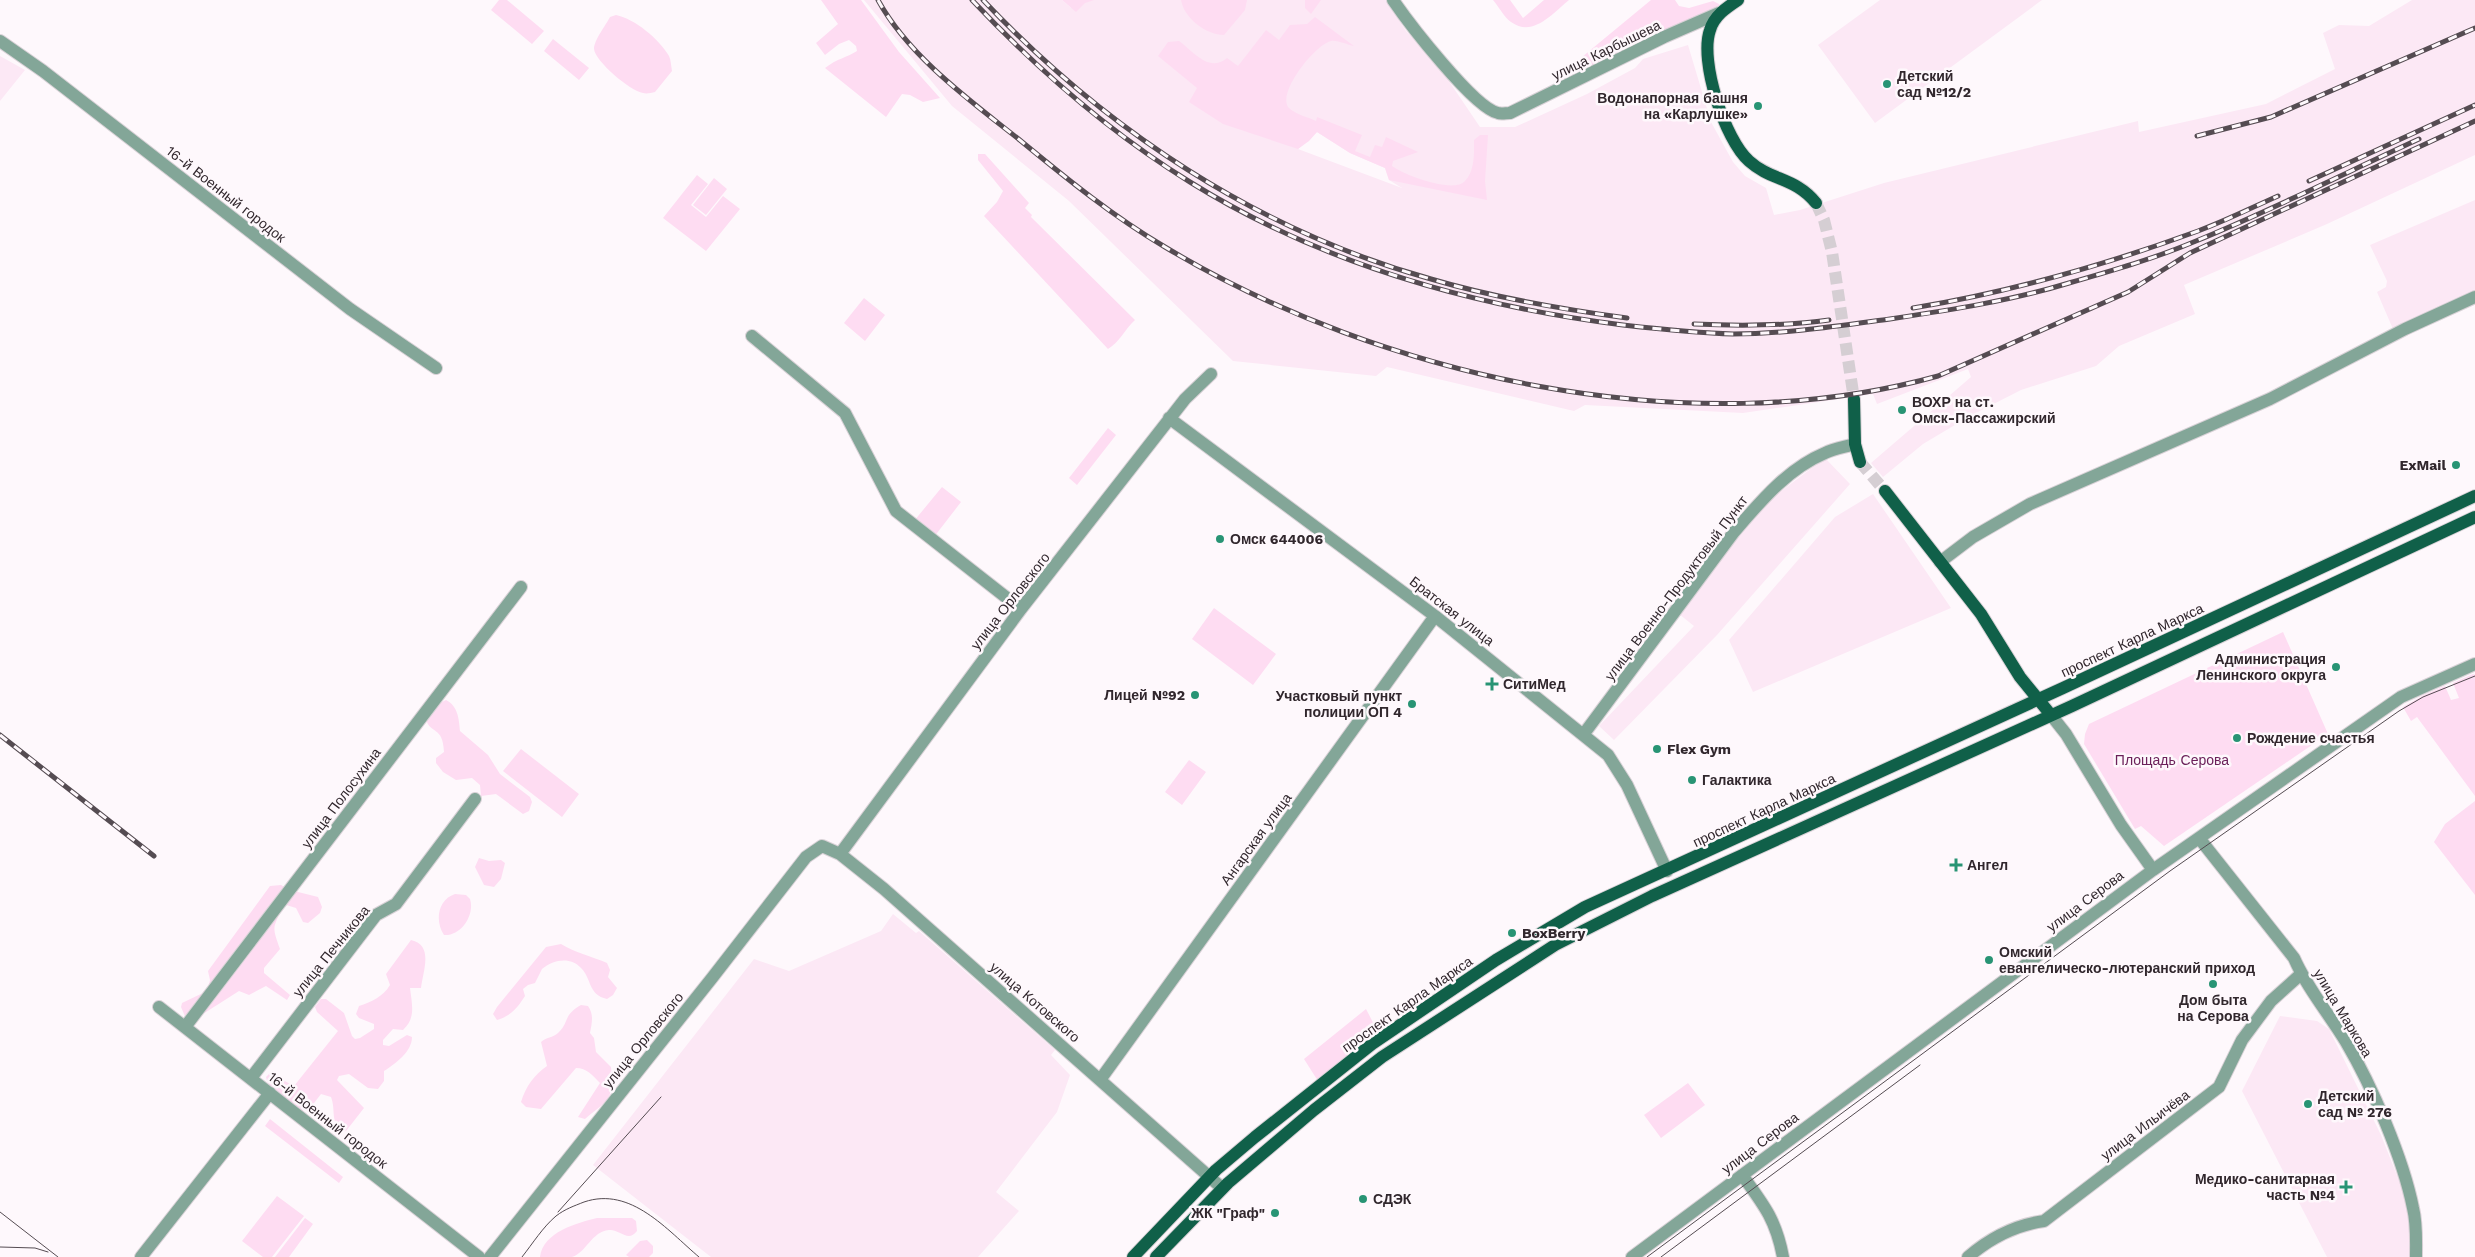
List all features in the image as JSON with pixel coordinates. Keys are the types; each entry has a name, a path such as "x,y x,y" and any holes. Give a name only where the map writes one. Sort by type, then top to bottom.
{"main road":[{"name":"улица Карбышева","path":"1719,13 1738,0"},
{"path":"1719,13 1710,30 1707,50 1711,76 1726,129 1739,152 1751,163 1806,190 1816,203"},
{"path":"1854,399 1855,444 1860,462"},
{"path":"1885,491 1981,614 2020,677 2050,715"},
{"name":"проспект Карла Маркса","path":"1133,1257 1210,1176 1255,1137 1408,1018 1496,960 1578,911 2038,700 2475,496"},
{"name":"проспект Карла Маркса","path":"1156,1257 1222,1188 1301,1121 1382,1057 1555,945 1644,900 2050,715 2475,517"},
{"path":"2348,556 2356,572"}],"street":[{"name":"улица Карбышева","path":"1393,0 1411,27 1486,107 1498,114 1510,113 1664,37 1719,13"},
{"name":"16-й Военный городок","path":"0,41 43,71 350,309 436,368"},
{"path":"1940,562 1973,537 2030,504 2270,400 2405,329 2475,297"},
{"path":"752,336 845,413 896,511 1022,609"},
{"name":"улица Орловского","path":"840,854 1022,609 1169,418 1184,399 1211,374"},
{"name":"Братская улица","path":"1169,418 1436,616 1608,755 1616,766 1667,871"},
{"name":"улица Военно-Продуктовый Пункт","path":"1583,735 1734,532 1758,505 1780,483 1810,460 1826,452 1855,444"},
{"name":"улица Полосухина","path":"186,1027 521,587"},
{"name":"Ангарская улица","path":"1100,1080 1436,616"},
{"name":"улица Серова","path":"1632,1257 2153,870 2401,697 2475,664"},
{"path":"2050,715 2066,734 2121,825 2153,870"},
{"name":"улица Печникова","path":"251,1078 376,915 396,904 476,799"},
{"name":"улица Маркова","path":"2199,838 2294,958 2301,974 2347,1044 2381,1113 2406,1182 2414,1209 2416,1257"},
{"name":"улица Орловского","path":"490,1257 806,857 822,846"},
{"name":"улица Котовского","path":"822,846 840,854 890,895 1222,1188"},
{"name":"улица Ильичёва","path":"1968,1257 1984,1244 2025,1224 2044,1221 2219,1087 2242,1040 2271,1000 2301,974"},
{"name":"16-й Военный городок","path":"159,1006 479,1257"},
{"path":"141,1257 270,1093"},
{"path":"1742,1175 1770,1214 1778,1232 1783,1257"}],"shaded area":[{"path":"864,0 1062,0 1071,8 1065,0 1386,0 1406,31 1438,65 1480,127 1515,127 1587,94 1635,68 1643,59 1688,45 1711,122 1733,162 1745,176 1766,188 1774,215 1800,210 1884,183 2138,121 2139,132 2266,104 2335,69 2323,33 2339,25 2369,26 2412,0 2475,0 2475,155 2327,224 2184,285 2195,314 2119,346 2096,366 2021,390 1970,416 1923,444 1883,477 1871,463 1971,377 1968,369 1877,404 1873,394 1743,413 1585,405 1574,411 1387,367 1376,376 1233,361 1069,201 952,106","holes":["1317,132 1350,153 1385,168 1389,180 1402,188 1298,149"]},
{"name":"Детский сад №12/2","path":"1880,0 2042,0 1875,123 1818,45"},
{"path":"0,56 25,70 0,101"},
{"path":"2475,200 2475,292 2393,329 2377,292 2386,287 2387,281 2370,245"},
{"path":"1825,458 1850,484 1717,635 1614,740 1599,726 1694,626 1679,614 1742,530 1768,501"},
{"path":"1873,494 1951,608 1753,692 1729,640 1835,517"},
{"path":"893,914 916,933 919,931 1055,1050 1051,1055 1070,1075 1057,1112 996,1192 1019,1211 978,1257 711,1257 593,1165 754,959 789,971 881,931"},
{"path":"2280,1016 2317,1021 2329,1029 2381,1135 2408,1203 2412,1257 2327,1257 2242,1091"}],"green space":[{"path":"499,0 507,0 544,31 532,44 491,10"},
{"path":"821,0 861,0 899,52 940,98 923,102 910,95 902,94 886,117 825,68 857,51 856,46 849,40 839,44 825,55 816,43 838,24"},
{"path":"1062,0 1094,0 1085,3 1076,12"},
{"path":"1181,0 1247,0 1245,10 1224,35 1203,29 1186,13"},
{"path":"1305,0 1321,0 1311,14 1305,8"},
{"path":"1493,0 1510,0 1523,18 1544,0 1569,0 1542,22 1527,27 1511,22"},
{"path":"1651,0 1675,0 1679,6 1689,8 1713,1 1719,4 1719,8 1595,67 1582,57"},
{"path":"616,15 631,21 646,31 669,56 672,71 655,92 643,93 630,87 614,75 600,61 596,54 594,49 598,37 610,17"},
{"path":"1315,17 1354,46 1331,41 1316,51 1300,70 1288,90 1286,100 1288,107 1316,121 1317,117 1362,135 1355,151 1370,157 1375,145 1382,147 1386,137 1418,152 1393,161 1392,166 1417,178 1440,184 1451,185 1465,181 1471,172 1474,140 1480,135 1488,135 1485,181 1487,200 1389,180 1385,168 1350,153 1317,132 1298,149 1223,124 1189,102 1197,88 1158,56 1168,42 1179,41 1208,62 1220,62 1227,58 1238,66 1266,30 1279,40 1290,25 1307,24"},
{"path":"553,39 589,68 579,80 544,51"},
{"path":"978,154 985,154 1029,203 1025,208 1032,215 1031,217 1135,320 1116,343 1108,349 984,216 997,202 1003,191 978,160"},
{"path":"697,175 708,184 691,205 706,217 723,196 740,209 706,251 663,218"},
{"path":"714,178 727,189 706,215 693,205"},
{"path":"864,298 885,315 865,341 844,323"},
{"path":"1108,428 1116,435 1077,485 1069,478"},
{"path":"942,487 961,502 934,537 914,521"},
{"path":"1214,608 1276,654 1253,685 1192,639"},
{"name":"Площадь Серова","path":"2283,632 2328,734 2164,846 2141,826 2135,829 2084,744 2089,724"},
{"path":"2473,674 2475,675 2475,796 2417,717 2411,721 2403,707 2445,686 2451,700 2459,698 2453,683"},
{"path":"446,700 455,709 460,731 488,755 500,774 530,797 532,802 529,811 523,814 496,794 481,796 480,785 472,778 456,780 443,772 436,763 436,758 444,752 443,743 439,734 430,727 426,719 436,705"},
{"path":"521,749 579,794 562,817 503,771"},
{"path":"1189,760 1206,772 1182,805 1165,792"},
{"path":"2475,801 2475,895 2434,842 2445,824"},
{"path":"479,858 489,861 501,860 505,863 501,879 494,887 484,885 475,867"},
{"path":"281,885 290,890 318,897 322,907 320,913 308,923 303,922 296,908 283,904 276,922 274,929 280,949 264,968 264,973 290,995 287,1000 266,986 249,995 239,991 192,1021 187,1021 181,1007 182,1003 207,991 210,980 208,971 270,886"},
{"path":"455,894 466,895 470,899 471,911 466,923 461,928 456,932 444,935 439,924 439,912 444,901"},
{"path":"411,940 423,947 425,953 425,967 421,988 410,988 412,1011 410,1021 403,1030 393,1029 383,1040 383,1045 389,1046 407,1035 412,1037 409,1048 402,1057 384,1071 384,1081 378,1089 368,1088 349,1074 339,1076 337,1080 364,1108 346,1131 342,1132 336,1124 331,1097 321,1094 311,1107 302,1111 275,1093 266,1077 270,1073 294,1086 338,1031 317,1012 315,1007 321,999 326,999 344,1013 352,1036 355,1039 374,1029 374,1024 359,1018 356,1014 359,1006 376,999 384,993 390,985 386,974"},
{"path":"561,944 571,950 607,963 610,970 608,977 617,988 613,995 607,999 596,994 584,972 577,964 567,961 551,963 542,969 535,983 523,989 525,996 514,1011 497,1020 493,1014 497,1007 546,947"},
{"path":"581,1005 588,1006 591,1012 590,1033 594,1038 596,1052 611,1067 612,1086 608,1098 585,1119 578,1117 600,1083 586,1071 576,1068 541,1109 526,1107 521,1102 525,1091 534,1077 547,1066 541,1042 558,1033 571,1012"},
{"path":"1366,1009 1379,1034 1318,1081 1304,1059"},
{"path":"1688,1083 1705,1105 1661,1138 1644,1115"},
{"path":"270,1119 343,1177 339,1183 265,1126"},
{"path":"277,1196 304,1216 272,1257 263,1257 242,1241"},
{"path":"305,1218 313,1224 289,1257 275,1257"},
{"path":"597,1218 632,1218 636,1221 637,1231 630,1236 613,1230 598,1234 582,1251 572,1257 540,1257 542,1248 554,1235 571,1226"},
{"path":"647,1240 653,1246 653,1253 649,1257 629,1257 626,1255 640,1241"}],"tunnel":[{"path":"1816,203 1824,220 1832,252 1854,399"},
{"path":"1860,462 1885,491"}],"tram line":[{"path":"1647,1257 2170,871 2399,711 2423,697 2475,676"},
{"path":"1661,1257 1920,1065"},
{"path":"558,1212 661,1097"},
{"path":"522,1257 542,1230 556,1216 584,1202 601,1199 617,1200 633,1205 647,1213 699,1257"},
{"path":"0,1212 58,1257"},
{"path":"0,1247 35,1248 48,1252"}],"railway":[{"path":"878,0 891,21 907,41 943,77 982,111 1073,183 1109,210 1165,247 1251,293 1343,332 1440,364 1540,387 1642,400 1743,403 1843,396 1938,376 2128,292 2190,253 2475,121"},
{"path":"972,0 1048,75 1131,142 1190,182 1240,211 1291,236 1344,258 1454,293 1566,317 1705,333 1773,333 1890,319 2002,300 2047,289 2133,264 2181,247 2252,217 2419,139"},
{"path":"983,0 1030,47 1080,91 1133,132 1188,170 1245,204 1305,233 1367,259 1431,279 1479,292 1528,302 1627,318"},
{"path":"2197,136 2271,117 2475,28"},
{"path":"2309,181 2475,105"},
{"path":"1913,308 2022,286 2093,266 2198,231 2278,196"},
{"path":"1694,324 1762,325 1829,320"},
{"path":"0,735 154,856"}],"place":[{"name":"Детский сад №12/2","path":"1887,84"},
{"name":"Водонапорная башня на «Карлушке»","path":"1758,106"},
{"name":"ВОХР на ст. Омск-Пассажирский","path":"1902,410"},
{"name":"ExMail","path":"2456,465"},
{"name":"Омск 644006","path":"1220,539"},
{"name":"Администрация Ленинского округа","path":"2336,667"},
{"name":"СитиМед","path":"1492,684"},
{"name":"Лицей №92","path":"1195,695"},
{"name":"Участковый пункт полиции ОП 4","path":"1412,704"},
{"name":"Рождение счастья","path":"2237,738"},
{"name":"Flex Gym","path":"1657,749"},
{"name":"Галактика","path":"1692,780"},
{"name":"Ангел","path":"1956,865"},
{"name":"BoxBerry","path":"1512,933"},
{"name":"Омский евангелическо-лютеранский приход","path":"1989,960"},
{"name":"Дом быта на Серова","path":"2213,984"},
{"name":"Детский сад № 276","path":"2308,1104"},
{"name":"Медико-санитарная часть №4","path":"2346,1187"},
{"name":"СДЭК","path":"1363,1199"},
{"name":"ЖК \"Граф\"","path":"1275,1213"}]}
